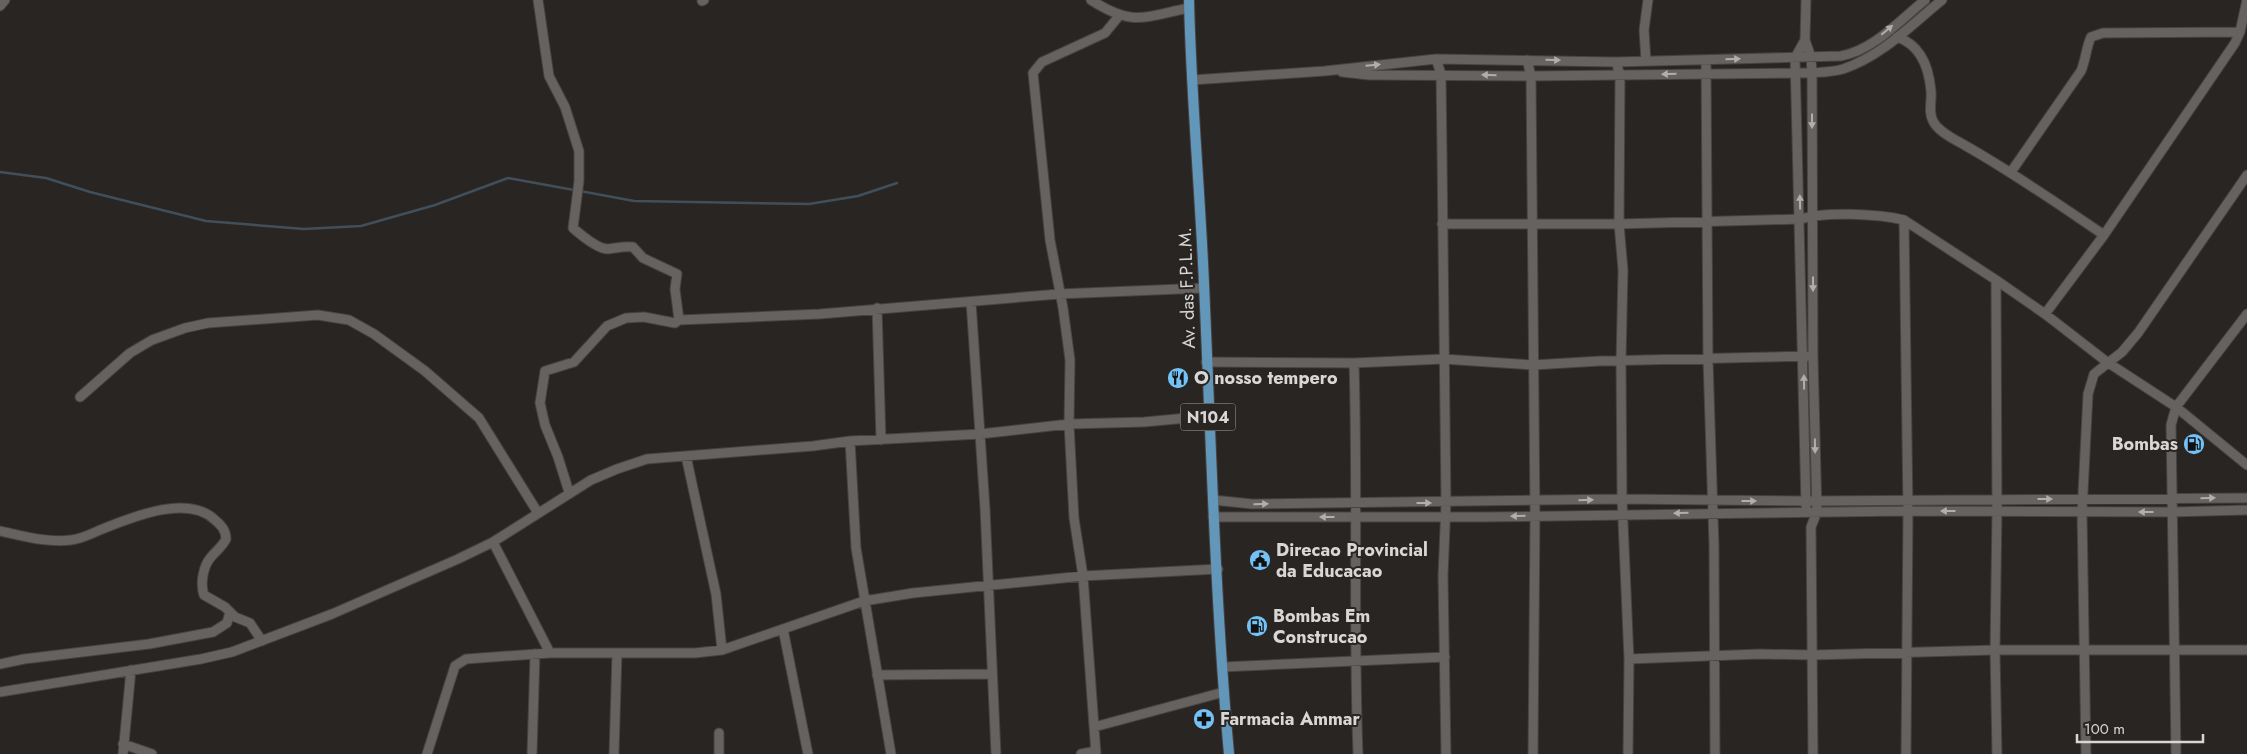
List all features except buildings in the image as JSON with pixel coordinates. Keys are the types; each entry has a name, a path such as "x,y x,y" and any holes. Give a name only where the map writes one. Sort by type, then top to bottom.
{"main road":[{"name":"Av. das F.P.L.M.","path":"1189,4 1204,288 1208,416 1222,666 1229,754"}],"street":[{"path":"0,6 4,0"},
{"path":"538,0 549,76 565,107 579,151 580,181 573,217 573,228 607,249 621,246 633,247 643,258 677,274 675,290 679,320"},
{"path":"1091,0 1119,16 1132,19 1189,4"},
{"path":"1646,61 1644,30 1648,0"},
{"path":"1806,0 1805,40 1811,57 1812,73 1813,356 1817,512 1811,528"},
{"path":"1324,71 1369,75 1531,76 1812,73 1842,69 1874,56 1942,0"},
{"path":"2045,314 2104,235 2240,32 2247,0"},
{"path":"1192,80 1324,71 1436,59 1616,62 1796,58 1854,54 1868,46 1921,2"},
{"path":"1081,754 1096,753 1083,576 1074,518 1069,424 1070,360 1049,231 1033,73 1042,62 1105,33 1119,16"},
{"path":"2011,172 2081,71 2087,58 2087,45 2091,37 2103,33 2240,32"},
{"path":"1897,37 1906,40 1918,50 1927,67 1932,92 1930,110 1933,122 1946,134 2011,172 2104,235"},
{"path":"1805,40 1796,58 1806,512 1811,528 1813,754"},
{"path":"1436,59 1441,74 1446,503 1443,576 1446,754"},
{"path":"1526,60 1531,76 1535,502 1533,754"},
{"path":"1706,60 1708,73 1708,360 1715,656 1715,754"},
{"path":"1616,62 1620,75 1619,224 1623,270 1621,361 1622,500 1629,659 1628,754"},
{"path":"2086,754 2082,498 2088,394 2094,374 2122,352 2138,333 2247,175"},
{"path":"1442,224 1619,224 1800,219 1813,215 1888,216 1904,220 2045,314 2107,362 2176,408 2247,465"},
{"path":"1904,220 1908,499 1906,754"},
{"path":"1996,280 1997,511 1995,650 1997,754"},
{"path":"569,492 558,457 544,426 540,403 540,389 545,370 574,362 607,326 626,318 644,316 675,323 679,320 820,314 1060,294 1204,288"},
{"path":"971,302 990,585 991,674 996,754"},
{"path":"878,308 881,440"},
{"path":"2176,754 2171,425 2176,408 2247,314"},
{"path":"80,397 130,353 152,340 185,328 208,323 318,315 349,320 374,334 425,371 479,418 538,513"},
{"path":"1206,362 1354,363 1443,360 1533,365 1813,356"},
{"path":"1354,363 1356,503 1355,661 1358,754"},
{"path":"0,692 201,659 232,652 393,588 493,542 569,492 617,469 647,459 814,446 850,441 980,434 1069,424 1144,422 1208,416"},
{"path":"850,441 856,548 891,754"},
{"path":"686,456 716,594 722,650"},
{"path":"1213,500 1252,504 1622,500 1806,501 2247,498"},
{"path":"0,531 55,542 74,540 119,522 162,510 188,508 207,512 222,527 226,539 222,547 209,559 201,587 204,595 216,600 235,617 250,623 262,641"},
{"path":"1214,517 1446,517 1908,511 2171,512 2247,510"},
{"path":"493,542 550,653"},
{"path":"427,754 455,666 460,661 466,659 550,653 695,653 722,650 820,618 864,601 990,585 1083,576 1218,569"},
{"path":"0,664 24,659 149,644 213,632 227,623 230,612"},
{"path":"783,629 808,754"},
{"path":"1629,659 1760,654 1813,655 1995,650 2247,650"},
{"path":"614,754 617,653"},
{"path":"532,754 535,654"},
{"path":"1222,666 1445,657"},
{"path":"123,754 131,670"},
{"path":"877,675 991,674"},
{"path":"1094,727 1224,692"},
{"path":"719,733 719,754"},
{"path":"123,744 152,754"}],"waterway":[{"path":"0,172 46,178 90,192 206,221 304,229 361,226 435,205 508,178 574,190"},
{"path":"580,191 634,201 809,204 858,196 897,183"}],"place":[{"name":"O nosso tempero","path":"1178,378"},
{"name":"Bombas","path":"2194,444"},
{"name":"Direcao Provincial da Educacao","path":"1260,560"},
{"name":"Bombas Em Construcao","path":"1257,626"},
{"name":"Farmacia Ammar","path":"1204,719"}]}
